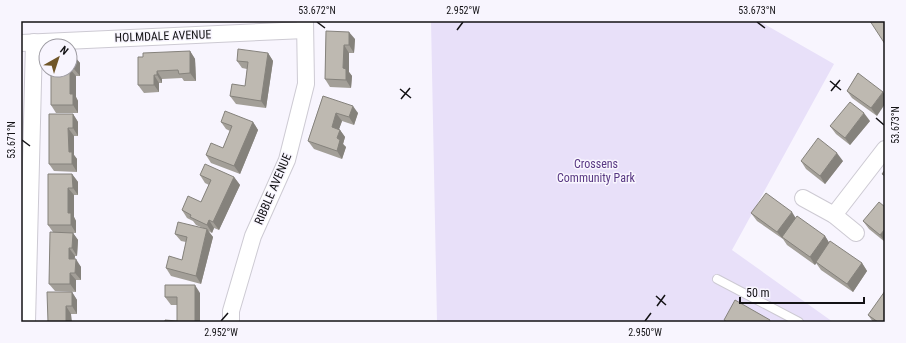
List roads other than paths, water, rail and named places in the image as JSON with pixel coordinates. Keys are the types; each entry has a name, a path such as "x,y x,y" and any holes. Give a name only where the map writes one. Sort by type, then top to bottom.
{"street":[{"name":"HOLMDALE AVENUE","path":"27,42 305,26"},
{"name":"RIBBLE AVENUE","path":"231,322 231,311 252,236 287,160 306,84 305,26"},
{"path":"27,42 27,322"},
{"path":"834,215 885,149"},
{"path":"803,198 834,215 856,232"}],"lane":[{"path":"717,279 799,322"}],"park label":[{"name":"Crossens Community Park","path":"596,171"}]}
